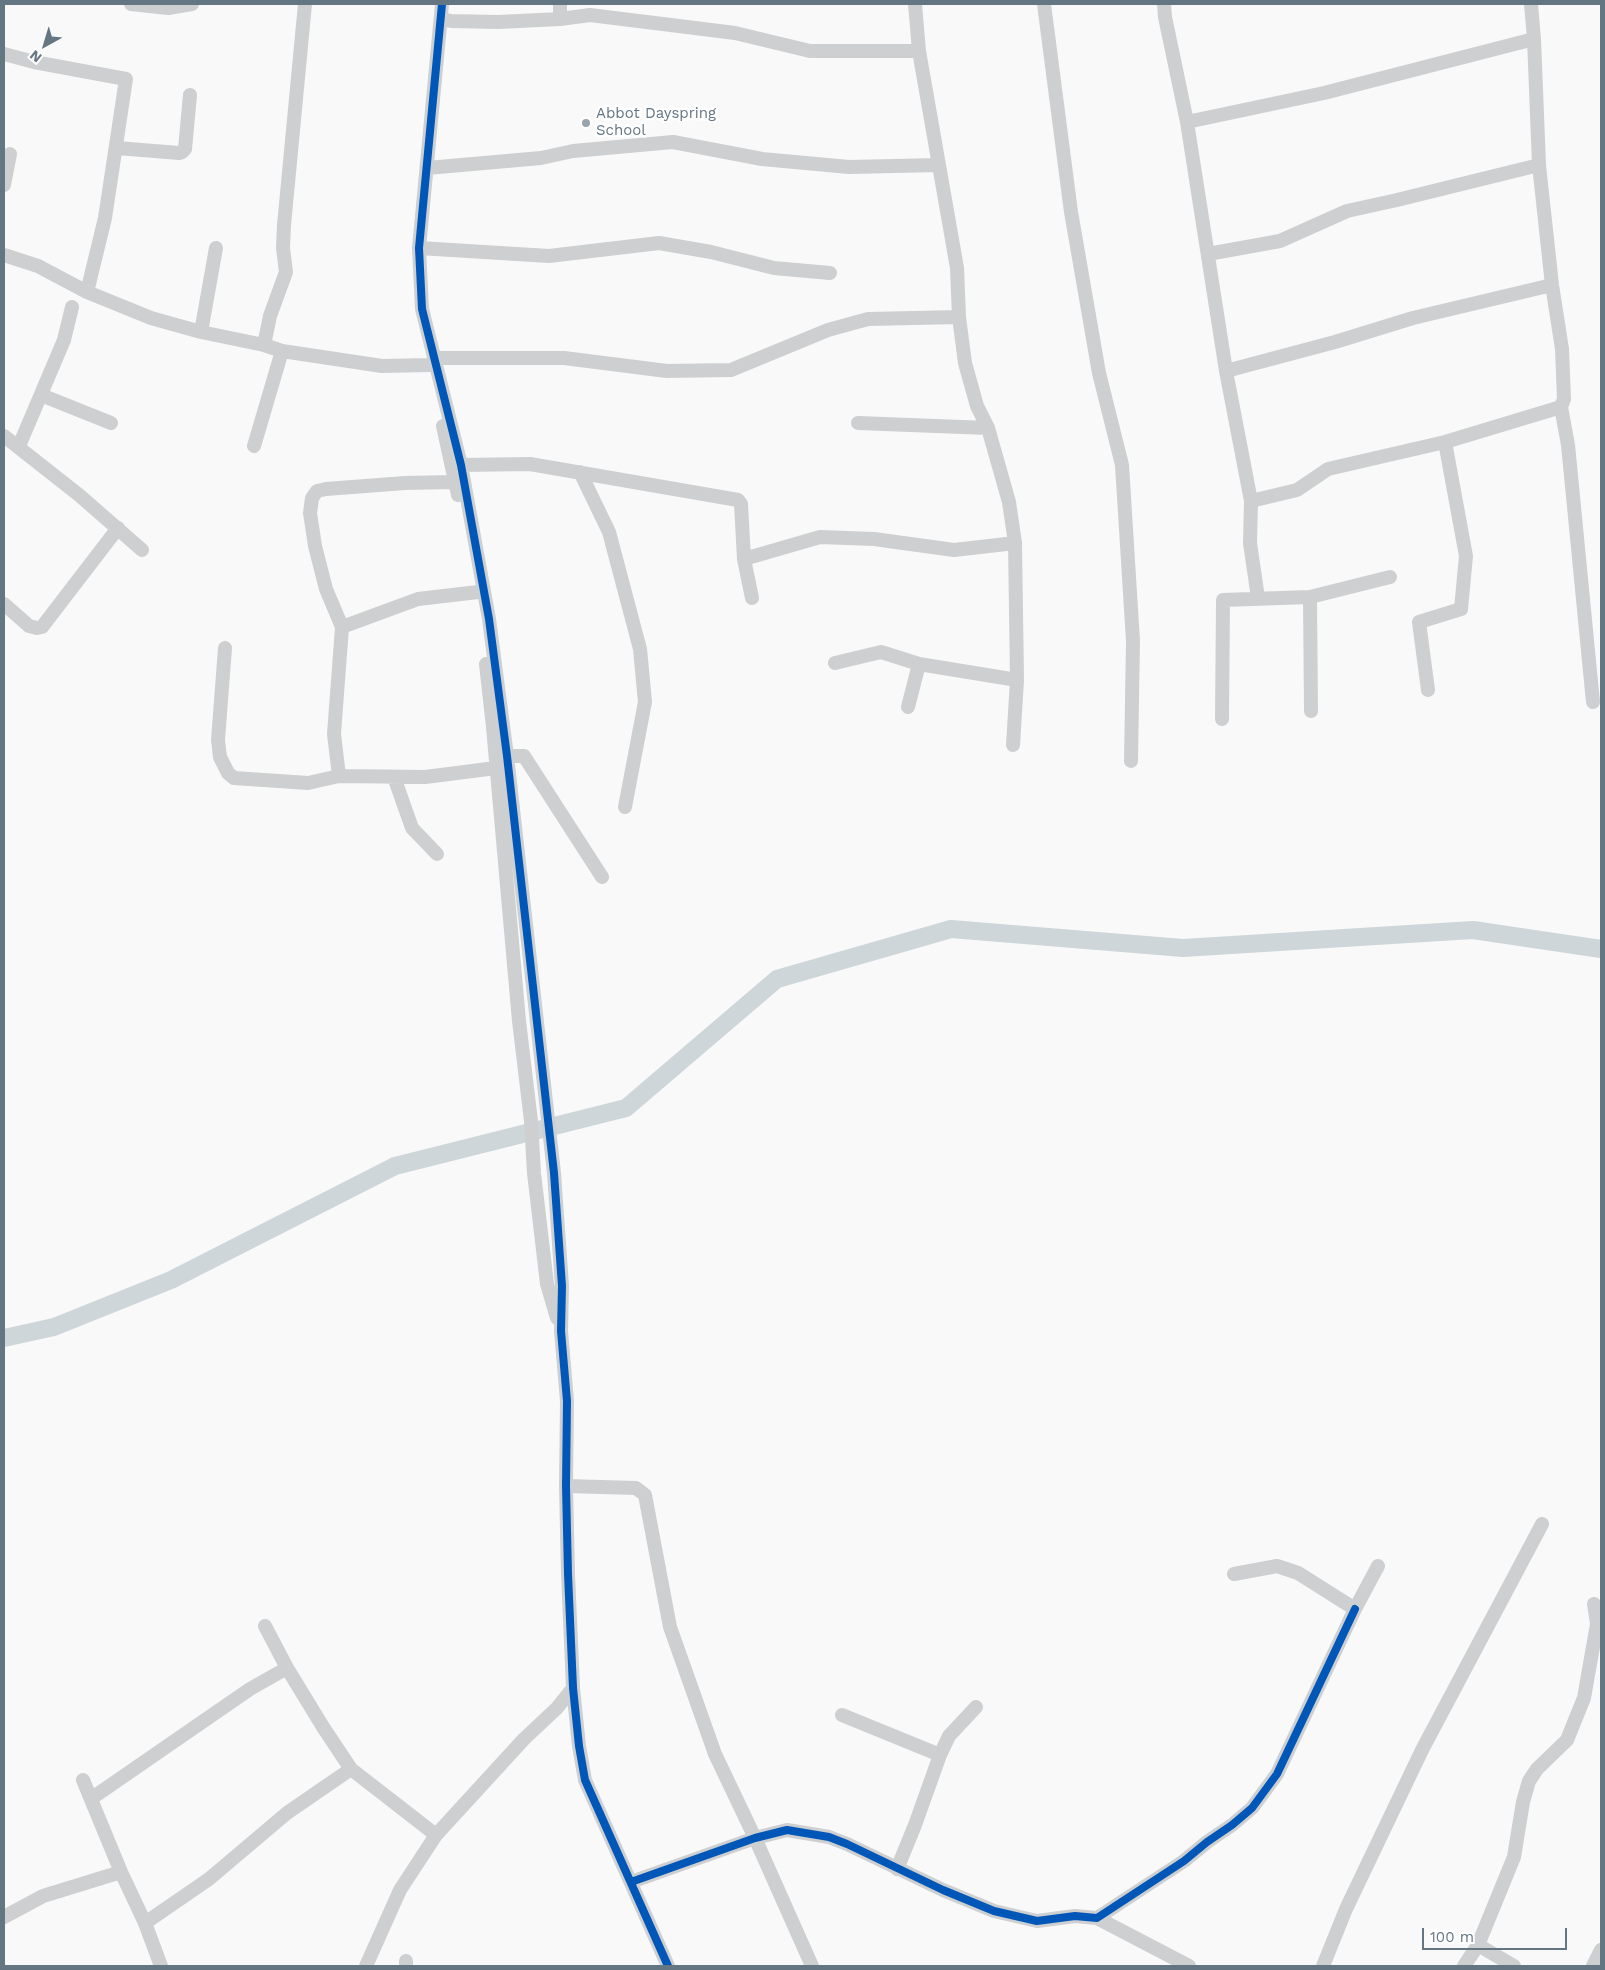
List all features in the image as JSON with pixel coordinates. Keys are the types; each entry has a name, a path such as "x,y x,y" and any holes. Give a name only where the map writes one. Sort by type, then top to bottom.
{"street":[{"path":"131,4 168,8 192,4"},
{"path":"264,345 270,316 286,272 283,248 284,225 305,4"},
{"path":"434,4 427,96 412,241 413,305 433,362 462,465 490,619 508,756 554,1173 562,1286 561,1331 567,1401 566,1486 573,1688 585,1780 668,1966"},
{"path":"442,4 419,248 422,309 478,592 493,727 519,1022 531,1121 534,1173 547,1284 561,1331"},
{"path":"560,4 560,19"},
{"path":"915,4 920,50 957,268 959,317 965,363 977,406 988,428 1009,502 1015,543 1017,680 1013,745"},
{"path":"1044,4 1071,212 1099,373 1122,465 1133,631 1131,761"},
{"path":"1164,4 1165,18 1187,122 1226,371 1251,501 1250,543 1258,598"},
{"path":"1531,4 1539,165 1552,285 1562,349 1564,399 1561,407 1568,445 1593,702"},
{"path":"442,19 451,21 498,22 560,19 590,15 726,32 810,51 920,50"},
{"path":"1187,122 1324,93 1534,39"},
{"path":"4,54 34,62 126,79 105,218 87,292"},
{"path":"117,148 182,152 184,149 190,95"},
{"path":"427,168 541,158 573,151 673,142 762,159 849,167 939,165"},
{"path":"4,185 10,154"},
{"path":"1208,254 1280,241 1347,210 1397,200 1539,165"},
{"path":"419,248 549,256 658,243 711,252 774,268 830,274"},
{"path":"201,332 216,248"},
{"path":"4,255 38,266 87,292 151,318 201,332 264,345 282,352 382,366 433,362 564,358 667,371 731,370 828,330 868,319 959,317"},
{"path":"1226,371 1335,342 1413,318 1552,285"},
{"path":"19,446 64,340 72,307"},
{"path":"254,446 282,352"},
{"path":"41,395 111,423"},
{"path":"1251,501 1297,490 1328,469 1446,442 1561,407"},
{"path":"858,424 988,428"},
{"path":"4,436 19,446 142,550"},
{"path":"1428,690 1419,622 1462,609 1466,556 1446,442"},
{"path":"462,465 530,464 738,500 741,504 744,559 752,598"},
{"path":"580,472 608,532 640,649 645,702 625,807"},
{"path":"339,776 334,734 342,627 326,589 315,546 310,513 312,498 318,491 326,489 405,482 455,482"},
{"path":"4,604 29,626 42,627 118,528"},
{"path":"744,559 820,537 874,539 954,550 1015,543"},
{"path":"1222,719 1223,600 1310,597 1390,578"},
{"path":"342,627 418,599 478,592"},
{"path":"1310,597 1311,710"},
{"path":"225,648 218,740 220,757 228,773 234,778 308,783 339,776 425,777 496,768"},
{"path":"835,663 881,652 918,664 1017,680"},
{"path":"908,707 918,664"},
{"path":"508,756 524,756 602,877"},
{"path":"394,777 412,828 437,854"},
{"path":"566,1486 636,1488 645,1495 670,1627 716,1754 812,1966"},
{"path":"1323,1966 1346,1909 1422,1750 1542,1524"},
{"path":"1234,1574 1277,1566 1298,1573 1355,1609"},
{"path":"1097,1918 1184,1861 1252,1808 1277,1774 1355,1609 1378,1566"},
{"path":"1464,1966 1478,1945 1514,1857 1523,1802 1529,1781 1537,1769 1567,1740 1584,1698 1597,1624 1594,1604"},
{"path":"265,1626 287,1668 351,1769 436,1835"},
{"path":"92,1798 250,1688 287,1668"},
{"path":"366,1966 400,1890 436,1835 524,1739 557,1708 573,1688"},
{"path":"897,1868 949,1736 976,1706"},
{"path":"842,1714 940,1755"},
{"path":"146,1923 209,1880 287,1813 351,1769"},
{"path":"83,1780 121,1872 146,1923 160,1966"},
{"path":"631,1882 755,1838 787,1830 805,1832 848,1844 943,1890 1003,1913 1037,1921 1075,1916 1097,1918 1189,1966"},
{"path":"4,1917 43,1896 121,1872"},
{"path":"1478,1945 1514,1966"},
{"path":"1593,1966 1601,1950"}],"waterway":[{"path":"4,1338 54,1327 171,1280 395,1166 626,1108 777,979 951,929 1183,948 1473,930 1601,949"}],"cycle path":[{"path":"442,4 419,248 422,309 461,465 489,619 507,756 554,1173 562,1286 561,1331 567,1401 568,1574 573,1688 579,1746 585,1780 668,1966"},
{"path":"631,1882 755,1838 787,1830 829,1837 847,1844 943,1890 994,1911 1037,1921 1075,1916 1097,1918 1184,1861 1252,1808 1277,1774 1355,1609"}],"place":[{"name":"Abbot Dayspring School","path":"586,123"}]}
